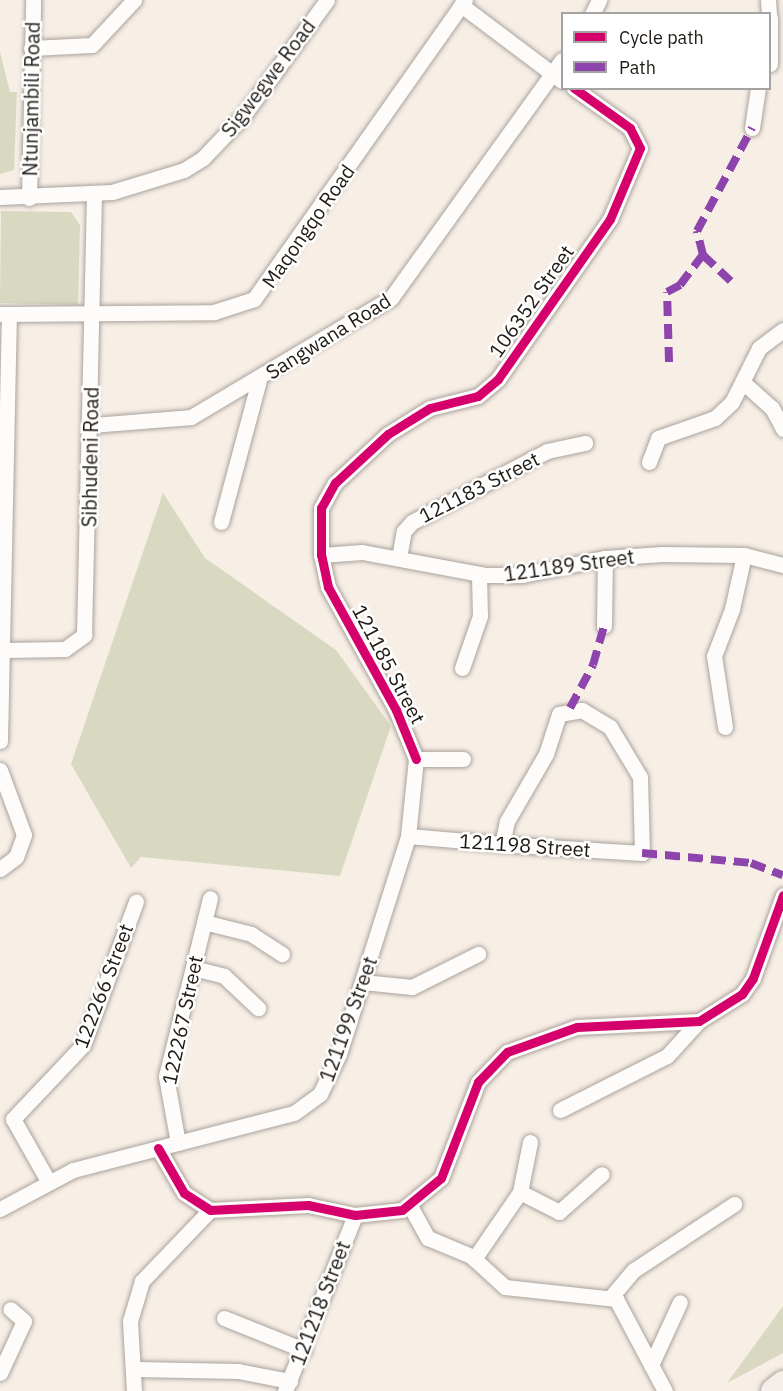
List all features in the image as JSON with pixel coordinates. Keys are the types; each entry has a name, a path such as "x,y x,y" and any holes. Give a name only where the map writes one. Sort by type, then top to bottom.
{"main road":[{"path":"773,1391 783,1383"}],"street":[{"name":"Ntunjambili Road","path":"29,198 33,0"},
{"path":"31,48 92,45 134,0"},
{"name":"Sigwegwe Road","path":"0,197 29,198 94,194 153,183 203,158 243,116 327,0"},
{"path":"463,3 558,78"},
{"name":"Maqongqo Road","path":"4,314 214,312 254,299 463,3"},
{"name":"Sangwana Road","path":"92,425 191,417 259,380 395,295 558,78"},
{"name":"106352 Street","path":"328,587 321,555 321,508 335,483 409,419 478,396 498,379 610,219 640,148 630,128 577,90"},
{"path":"753,128 758,90"},
{"name":"Sibhudeni Road","path":"5,650 65,649 84,635 92,425 94,194"},
{"path":"0,741 5,650 4,314"},
{"path":"649,462 658,438 715,417 745,384 759,348 783,330"},
{"path":"221,522 259,380"},
{"path":"745,384 772,408 783,429"},
{"name":"121183 Street","path":"399,558 404,531 412,522 547,451 585,443"},
{"name":"121189 Street","path":"321,555 399,558 479,574 522,575 605,558 744,555 783,565"},
{"path":"725,727 714,656 744,555"},
{"path":"604,626 605,558"},
{"path":"462,668 479,624 479,574"},
{"name":"121185 Street","path":"328,587 396,710 416,759"},
{"name":"121198 Street","path":"408,836 502,844 642,853 643,793 630,754 597,717 570,708 556,717 546,754 507,821 502,844"},
{"path":"416,759 463,759"},
{"name":"121199 Street","path":"0,1209 47,1179 307,1105 328,1083 363,982 408,836 416,759"},
{"path":"0,770 24,835 16,857 0,869"},
{"path":"560,1110 667,1056 699,1021 742,994 753,978 783,895"},
{"name":"122267 Street","path":"178,1143 166,1076 210,898"},
{"name":"122266 Street","path":"47,1179 14,1119 83,1045 136,902"},
{"path":"204,922 251,934 282,954"},
{"path":"363,982 412,987 478,954"},
{"path":"193,968 224,976 258,1008"},
{"path":"158,1148 175,1183 210,1210 308,1205 355,1215 410,1206 450,1164 478,1082 507,1052 577,1027 699,1021"},
{"path":"474,1258 520,1192 530,1142"},
{"path":"520,1192 559,1212 602,1174"},
{"path":"611,1297 639,1266 734,1204"},
{"path":"410,1206 428,1238 474,1258 510,1289 611,1297"},
{"path":"134,1391 136,1369 130,1321 142,1281 210,1210"},
{"name":"121218 Street","path":"287,1386 304,1350 355,1215"},
{"path":"611,1297 665,1391"},
{"path":"651,1365 680,1302"},
{"path":"0,1373 24,1321 10,1309"},
{"path":"224,1318 304,1350"},
{"path":"136,1369 238,1371 287,1386"}],"green space":[{"path":"0,52 10,92 17,92 14,170 0,174"},
{"path":"1,211 71,212 80,225 78,305 0,303"},
{"path":"163,493 205,558 336,650 391,726 340,876 141,857 131,868 71,764"},
{"path":"783,1306 783,1353 727,1383"}],"marked path":[{"path":"669,362 667,292 680,285 703,255 697,231 752,128"},
{"path":"703,255 736,286"},
{"path":"570,708 593,665 604,626"},
{"path":"642,853 751,863 783,875"}],"cycle path":[{"path":"416,759 396,710 328,587 321,555 321,508 335,483 388,434 430,408 478,396 498,379 610,219 640,148 630,128 577,90"},
{"path":"158,1148 184,1193 210,1210 308,1205 355,1215 402,1210 441,1178 478,1082 507,1052 577,1027 699,1021 742,994 753,978 783,895"}]}
